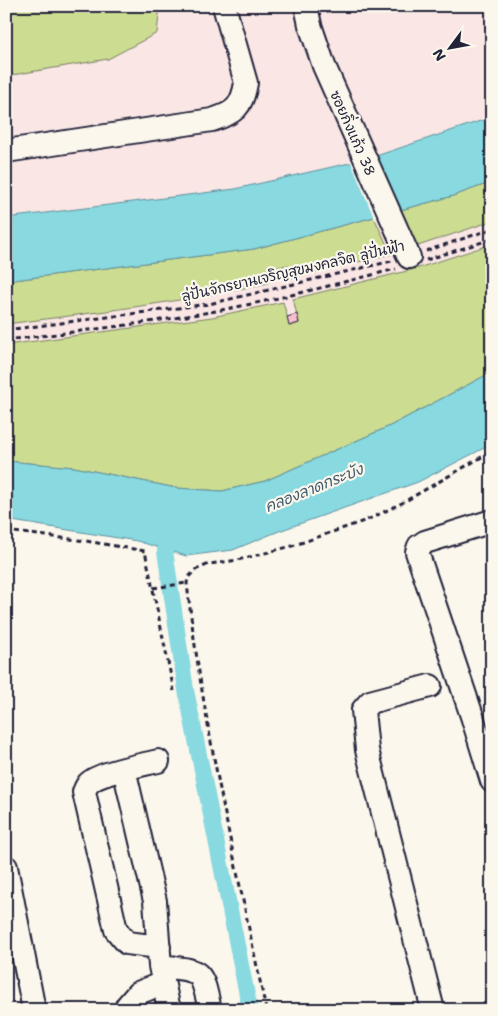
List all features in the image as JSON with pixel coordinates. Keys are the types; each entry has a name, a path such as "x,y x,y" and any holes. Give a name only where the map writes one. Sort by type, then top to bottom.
{"street":[{"path":"6,150 212,120 226,116 237,108 244,96 246,83 224,6"},
{"name":"ซอยกิ่งแก้ว 38","path":"306,6 310,25 324,66 411,262"},
{"path":"492,521 425,542 419,546 417,552 482,713 492,781"},
{"path":"430,686 370,702 363,710 367,750 433,1010"},
{"path":"158,761 97,778 88,784 84,792 116,930 127,943 161,965 192,970 202,977 210,1010"},
{"path":"124,769 155,901 161,965 169,1010"},
{"path":"6,867 34,1010"},
{"path":"128,1010 127,1006 161,965"}],"path":[{"name":"ลู่ปั่นจักรยานเจริญสุขมงคลจิต ลู่ปั่นฟ้า","path":"6,330 210,304 411,262 492,229"},
{"path":"6,340 113,327 211,312 317,289 492,239"},
{"path":"266,1010 212,751 195,651 188,578 196,570 208,564 238,560 292,546 367,520 402,503 492,451"},
{"path":"6,531 145,551 174,691"},
{"path":"153,588 187,583"}],"shaded area":[{"path":"6,6 492,6 492,296 6,400"}],"green space":[{"path":"6,6 160,6 157,33 108,59 6,76"},
{"path":"492,182 492,221 415,247 397,211 453,196"},
{"path":"374,217 391,254 291,278 288,265 266,270 268,283 236,290 105,311 6,324 6,281 254,249"},
{"path":"492,244 492,372 390,426 265,481 222,491 176,488 74,467 6,461 6,345 212,317 283,302 290,326 299,323 293,299 415,269"}],"water":[{"path":"492,117 492,182 453,196 254,249 6,281 6,218 235,189 367,159"},
{"name":"คลองลาดกระบัง","path":"492,372 492,444 418,482 279,531 233,550 186,556 137,541 6,520 6,461 74,467 176,488 222,491 265,481 390,426"}],"pier":[{"path":"366,157 399,213 375,220 350,160"}],"building":[{"path":"297,314 299,323 289,326 287,317"}],"waterway":[{"path":"167,527 165,551 186,690 250,1010"}]}
